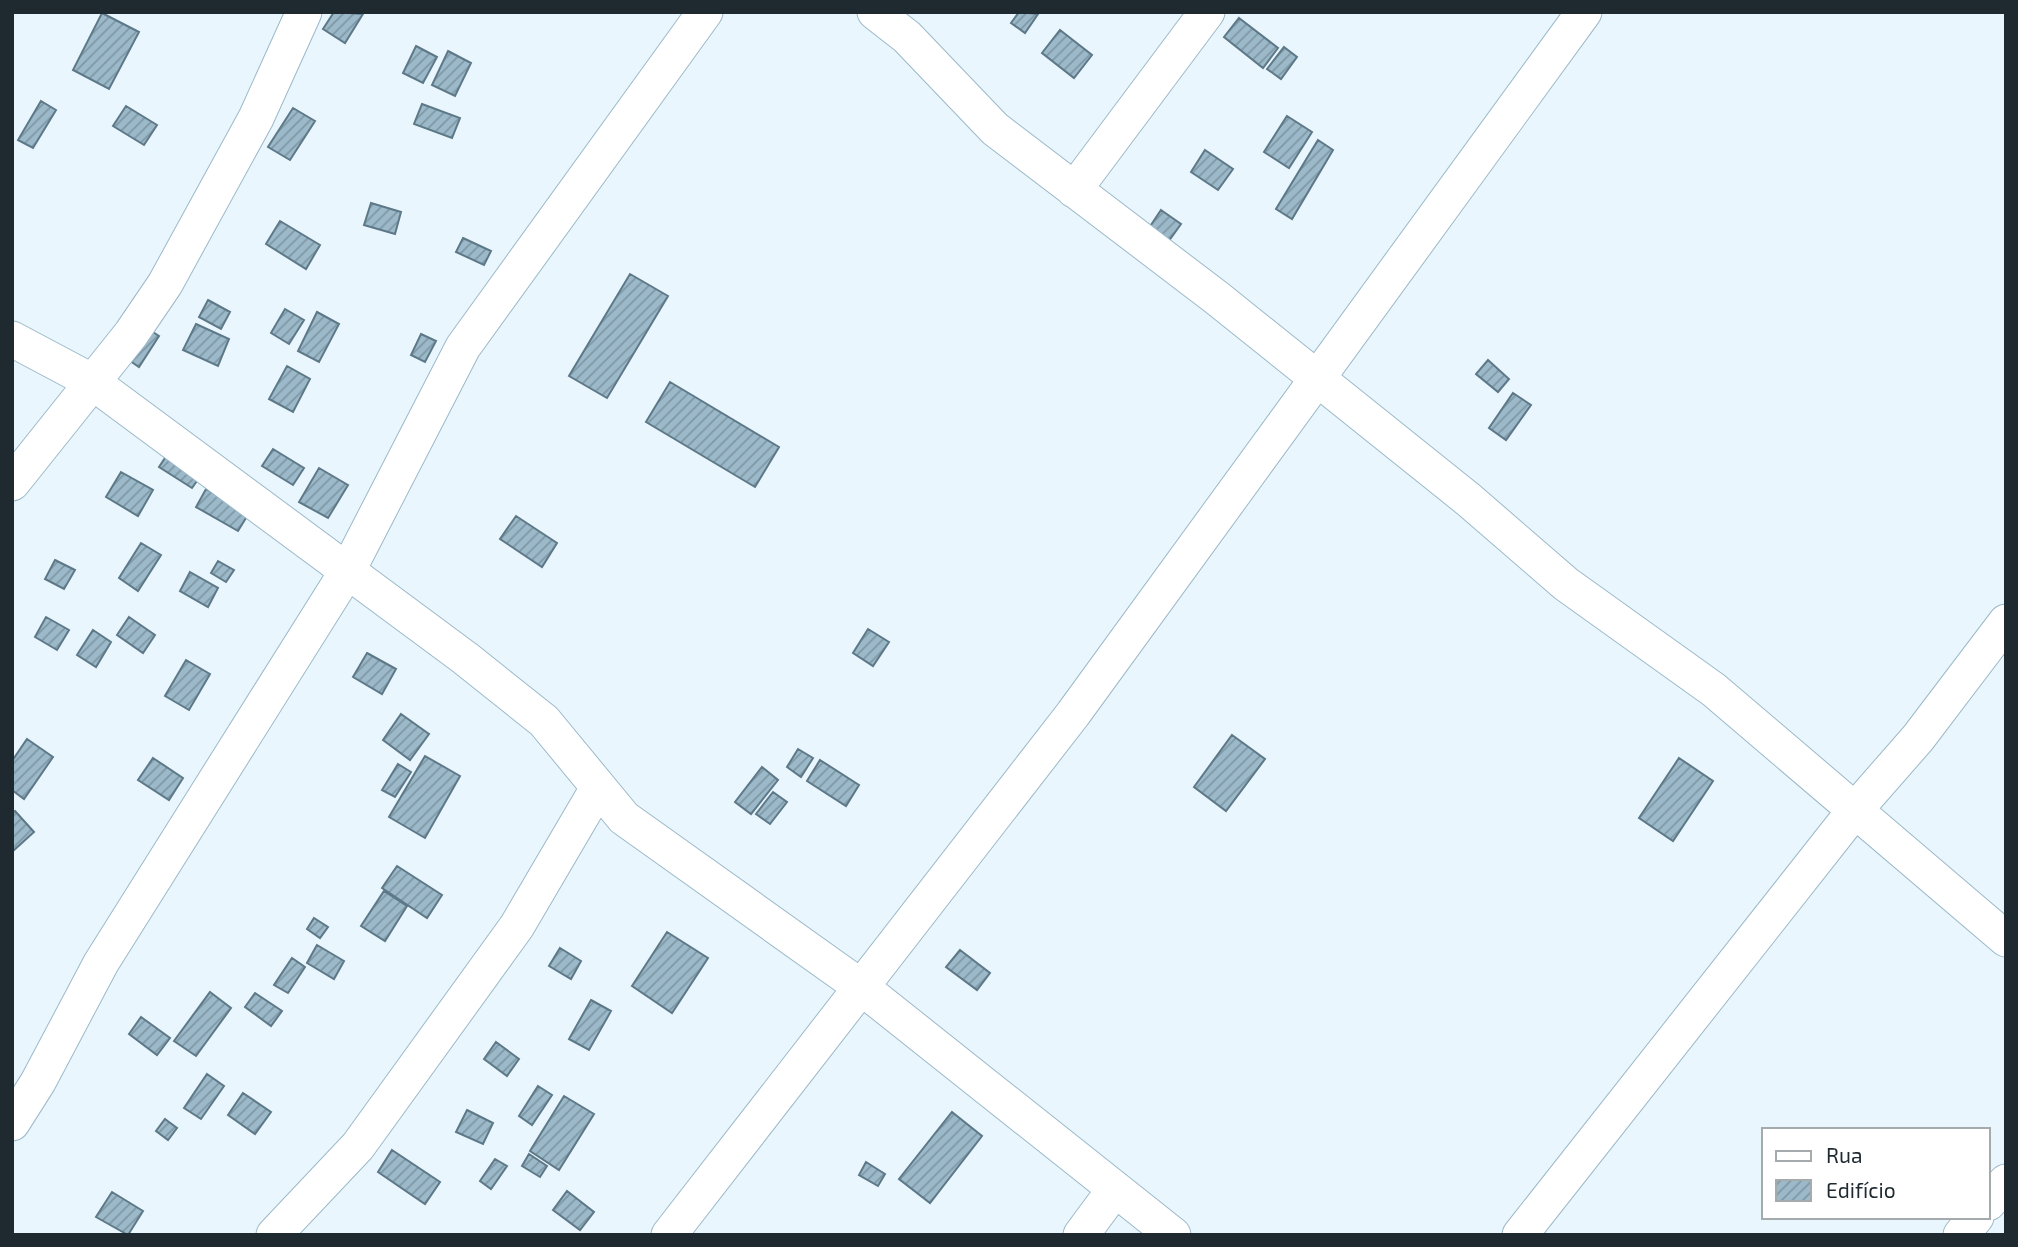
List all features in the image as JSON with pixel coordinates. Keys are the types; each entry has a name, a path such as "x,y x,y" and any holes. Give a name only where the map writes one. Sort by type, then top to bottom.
{"street":[{"path":"12,483 131,334 165,284 256,118 304,12"},
{"path":"12,1123 38,1082 101,963 348,570 463,347 705,12"},
{"path":"875,12 907,37 995,129 1318,379 1469,500 1566,584 1714,690 2006,939"},
{"path":"1074,190 1207,12"},
{"path":"668,1235 1073,714 1584,12"},
{"path":"12,338 91,381 348,570 544,721 624,818 861,987 1173,1235"},
{"path":"1520,1235 1856,810 1918,738 2006,622"},
{"path":"274,1235 358,1146 517,926 598,788"},
{"path":"1990,1201 2006,1182"},
{"path":"1081,1235 1115,1189"},
{"path":"1961,1235 1974,1219"}],"building":[{"path":"334,12 363,14 345,43 323,29"},
{"path":"1019,12 1038,14 1025,33 1011,23"},
{"path":"102,13 139,32 109,89 73,70"},
{"path":"1239,18 1278,48 1263,68 1224,37"},
{"path":"1060,30 1092,55 1074,78 1042,53"},
{"path":"416,46 437,57 423,83 403,73"},
{"path":"1284,47 1297,57 1281,79 1267,69"},
{"path":"448,51 471,63 455,96 432,85"},
{"path":"41,101 56,110 33,148 18,140"},
{"path":"422,104 460,118 452,138 414,124"},
{"path":"126,106 157,125 144,145 113,126"},
{"path":"293,108 315,121 290,160 268,147"},
{"path":"1287,116 1312,132 1289,168 1264,152"},
{"path":"1318,140 1333,150 1292,219 1276,209"},
{"path":"1205,150 1233,169 1218,190 1191,172"},
{"path":"371,203 401,212 395,234 364,225"},
{"path":"1161,210 1181,224 1168,242 1149,228"},
{"path":"280,221 320,245 306,269 266,244"},
{"path":"463,238 491,251 484,265 456,252"},
{"path":"630,274 668,296 607,398 569,376"},
{"path":"208,300 230,312 221,329 199,317"},
{"path":"285,309 304,320 289,344 271,333"},
{"path":"317,312 339,324 319,362 298,351"},
{"path":"196,324 229,339 218,366 183,350"},
{"path":"142,325 159,336 139,367 123,356"},
{"path":"421,334 436,341 425,362 411,355"},
{"path":"1488,360 1509,379 1498,392 1476,374"},
{"path":"287,366 310,379 293,412 269,399"},
{"path":"670,382 779,447 755,487 646,422"},
{"path":"1513,393 1531,405 1506,440 1489,428"},
{"path":"171,449 204,471 192,488 159,467"},
{"path":"273,449 304,468 293,485 262,466"},
{"path":"319,468 348,485 328,518 299,502"},
{"path":"121,472 153,490 138,516 106,497"},
{"path":"206,489 249,513 238,531 196,507"},
{"path":"516,516 557,543 542,567 500,539"},
{"path":"141,543 161,555 138,591 119,578"},
{"path":"55,560 75,570 64,589 45,579"},
{"path":"218,561 234,570 226,582 211,573"},
{"path":"190,572 218,588 208,607 180,591"},
{"path":"46,617 69,630 57,650 35,637"},
{"path":"129,617 155,635 143,653 117,635"},
{"path":"868,629 889,642 873,666 853,653"},
{"path":"93,630 111,642 96,667 77,655"},
{"path":"367,653 396,669 382,694 353,677"},
{"path":"186,660 210,674 189,710 165,696"},
{"path":"401,714 429,734 410,760 383,740"},
{"path":"1232,735 1265,759 1226,811 1194,787"},
{"path":"27,739 53,757 24,799 12,790 12,761"},
{"path":"798,749 813,758 801,777 787,767"},
{"path":"425,756 460,776 425,838 389,817"},
{"path":"153,758 183,778 169,800 138,780"},
{"path":"1679,758 1713,781 1673,841 1639,818"},
{"path":"820,760 859,785 846,806 807,781"},
{"path":"398,764 411,772 395,797 382,790"},
{"path":"762,767 778,780 751,814 735,802"},
{"path":"773,792 787,802 770,824 756,814"},
{"path":"15,811 34,832 12,852 12,813"},
{"path":"397,866 442,895 427,918 382,888"},
{"path":"384,891 407,906 385,941 361,926"},
{"path":"314,918 328,927 320,938 307,929"},
{"path":"667,932 708,958 672,1013 632,986"},
{"path":"317,945 344,961 334,979 307,963"},
{"path":"560,948 581,961 571,979 549,966"},
{"path":"960,950 990,973 977,990 946,967"},
{"path":"292,958 305,967 288,993 274,985"},
{"path":"210,992 231,1008 196,1056 174,1041"},
{"path":"255,993 282,1011 271,1026 245,1007"},
{"path":"591,1000 611,1011 589,1050 569,1039"},
{"path":"141,1017 170,1038 157,1055 129,1034"},
{"path":"496,1042 519,1059 507,1076 484,1059"},
{"path":"207,1074 224,1086 201,1119 184,1108"},
{"path":"538,1086 552,1095 532,1125 519,1116"},
{"path":"243,1093 271,1112 255,1134 228,1115"},
{"path":"564,1096 594,1114 559,1170 530,1151"},
{"path":"467,1110 493,1123 483,1144 456,1132"},
{"path":"952,1112 982,1136 930,1203 899,1179"},
{"path":"165,1119 177,1128 168,1140 156,1131"},
{"path":"392,1150 440,1182 425,1204 378,1172"},
{"path":"529,1154 547,1166 540,1177 522,1166"},
{"path":"495,1159 507,1166 491,1189 480,1181"},
{"path":"866,1162 885,1174 878,1186 859,1175"},
{"path":"567,1191 594,1212 580,1230 553,1210"},
{"path":"112,1192 143,1211 128,1235 96,1217"}]}
